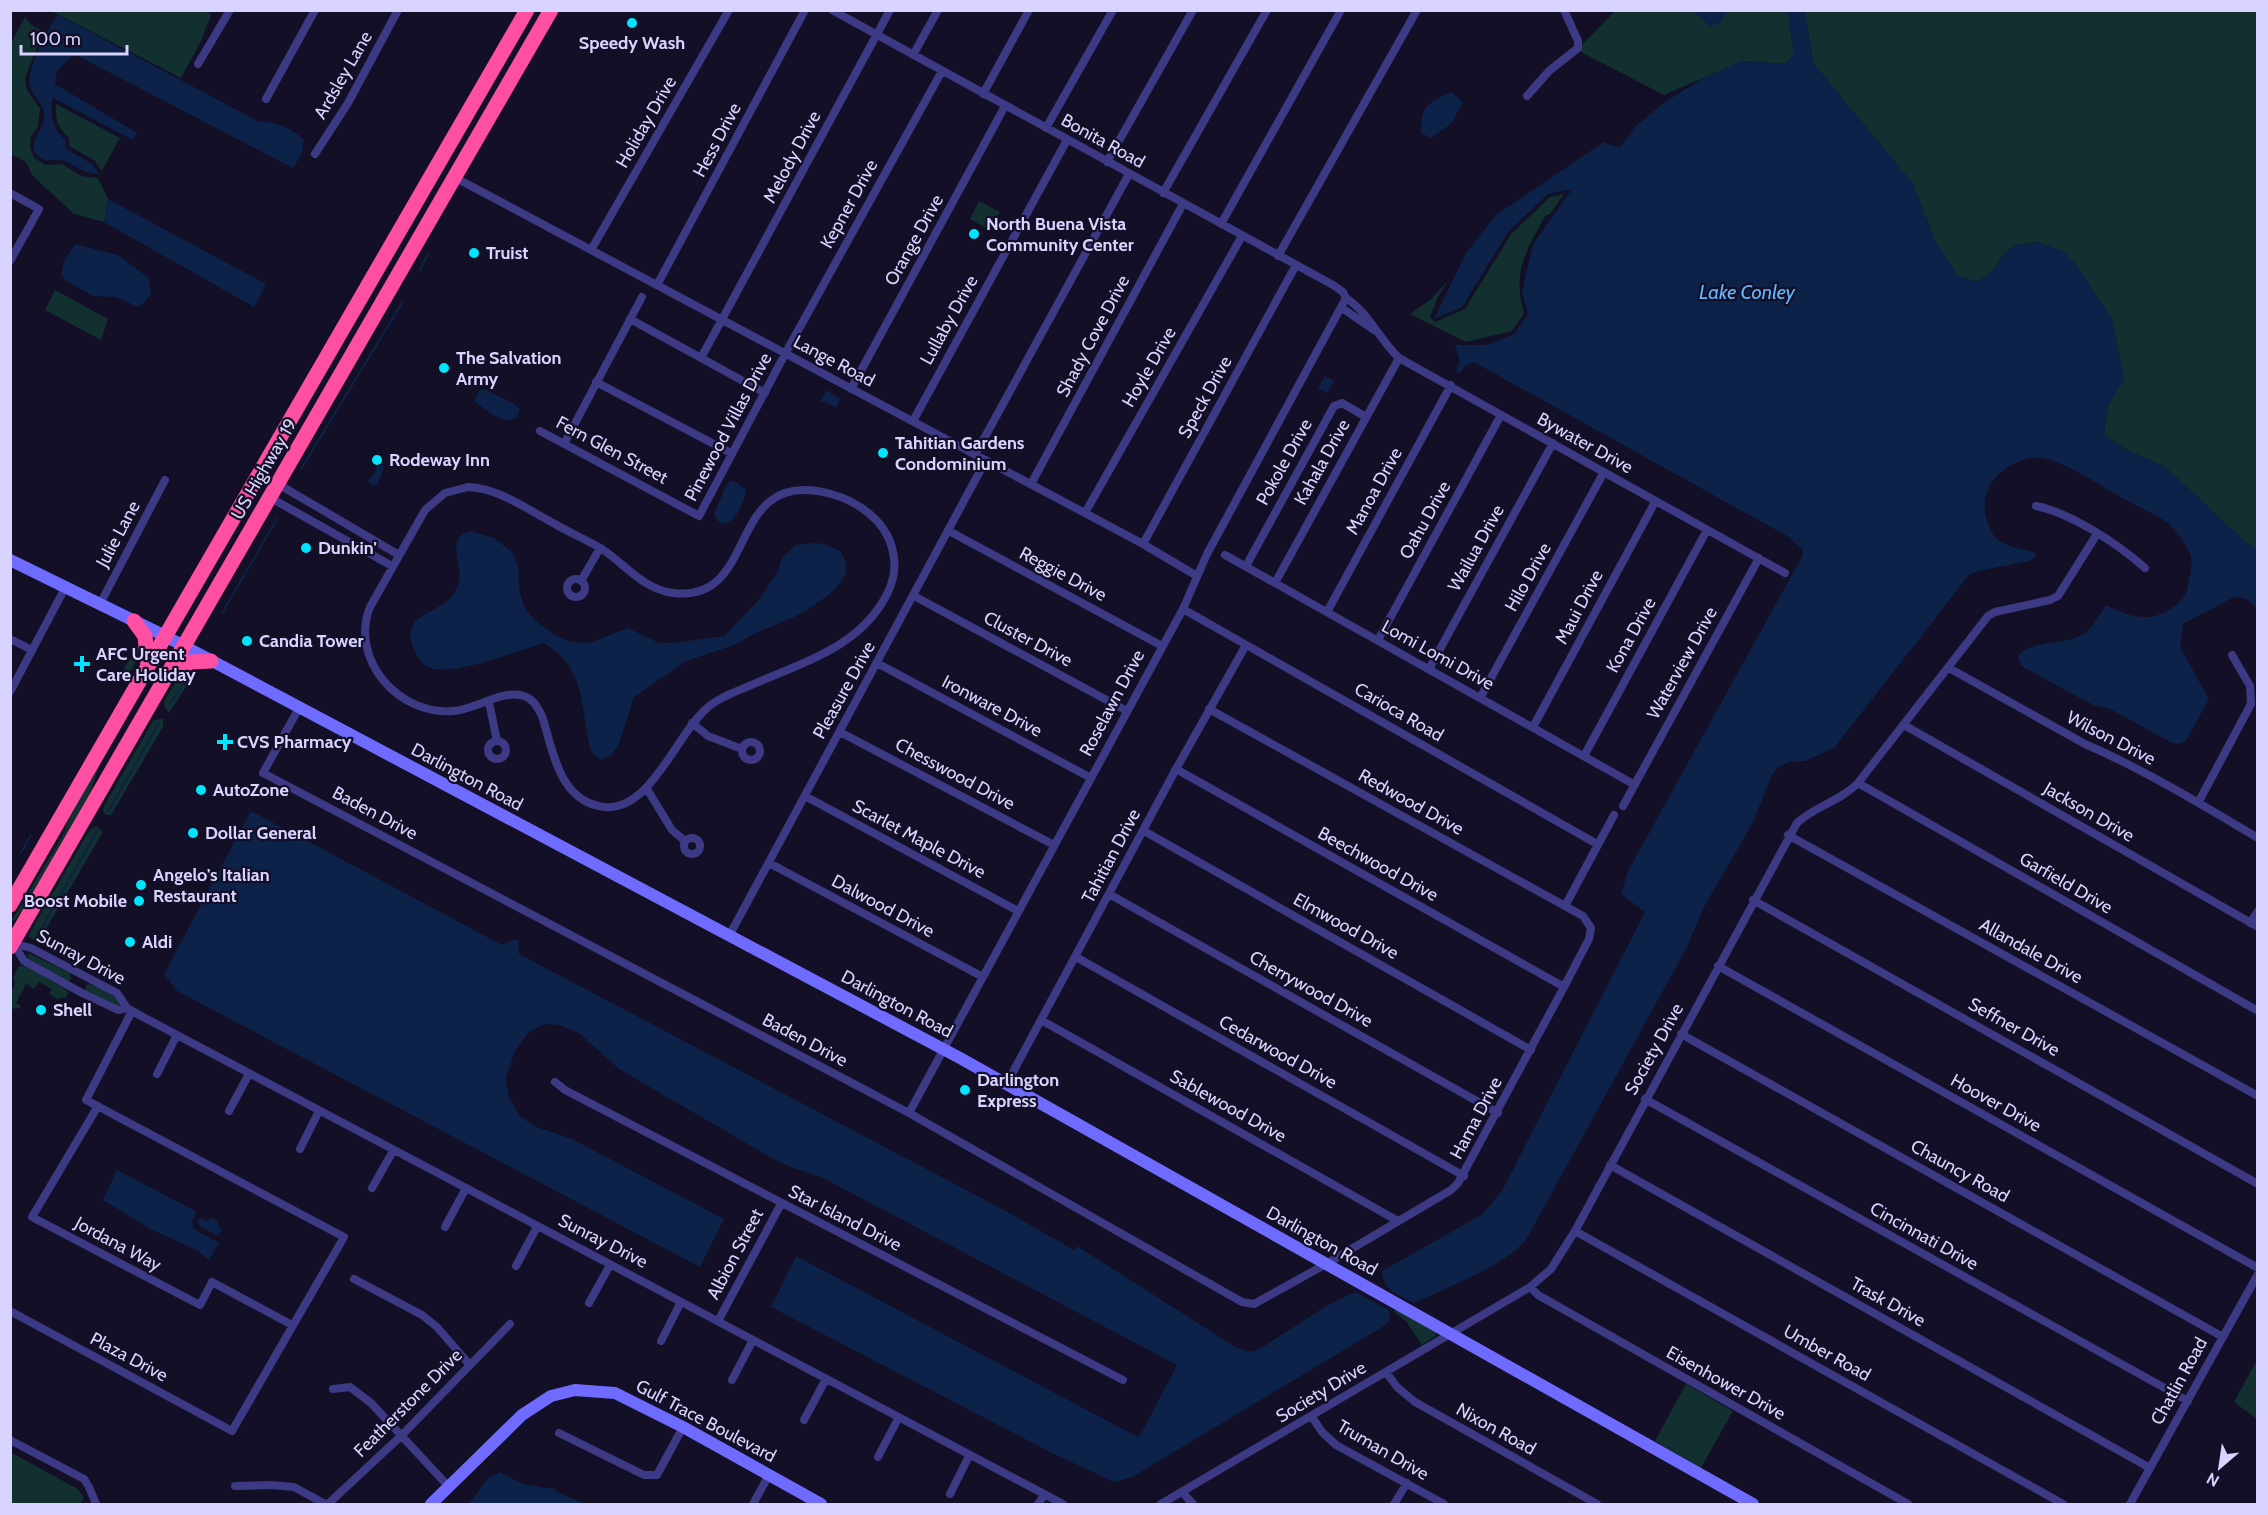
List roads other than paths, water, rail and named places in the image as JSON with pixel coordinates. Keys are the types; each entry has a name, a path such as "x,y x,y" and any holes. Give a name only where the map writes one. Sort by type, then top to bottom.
{"highway":[{"name":"US Highway 19","path":"10,905 527,10"},
{"name":"US Highway 19","path":"11,944 551,10"},
{"path":"397,276 394,270 395,259 419,216 431,174"},
{"path":"333,389 332,373 373,298 377,283 375,273"},
{"path":"273,490 267,490 273,472 297,430 314,381"},
{"path":"134,621 145,636 148,666"},
{"path":"165,680 182,665 190,662 211,661"}],"street":[{"path":"198,64 230,10"},
{"path":"266,99 315,10"},
{"name":"Ardsley Lane","path":"315,154 348,103 398,10"},
{"name":"Holiday Drive","path":"591,250 729,10"},
{"name":"Hess Drive","path":"657,285 805,10"},
{"name":"Bonita Road","path":"832,10 1333,285 1343,292 1346,298"},
{"name":"Melody Drive","path":"701,358 890,10"},
{"path":"913,55 938,10"},
{"path":"983,94 1029,10"},
{"path":"1046,128 1113,10"},
{"path":"1107,162 1193,10"},
{"path":"1163,193 1267,10"},
{"path":"1221,224 1341,10"},
{"path":"1278,256 1417,10"},
{"path":"1527,96 1549,71 1578,48 1578,41 1564,10"},
{"name":"Kepner Drive","path":"785,354 942,71"},
{"name":"Orange Drive","path":"851,389 1005,106"},
{"name":"Lullaby Drive","path":"913,421 1067,140"},
{"path":"975,455 1129,174"},
{"name":"Lange Road","path":"454,177 1143,544 1197,576"},
{"path":"10,193 39,209 10,261"},
{"name":"Shady Cove Drive","path":"1031,484 1183,204"},
{"name":"Hoyle Drive","path":"1085,513 1242,236"},
{"name":"Speck Drive","path":"1143,544 1296,266"},
{"path":"564,444 642,297"},
{"path":"1342,308 1346,298"},
{"name":"Bywater Drive","path":"1346,298 1370,319 1386,346 1399,358 1785,573"},
{"name":"Bywater Drive","path":"1342,308 1377,332"},
{"name":"Roselawn Drive","path":"909,1113 1183,609 1207,554 1342,308"},
{"path":"630,320 765,393"},
{"name":"Pinewood Villas Drive","path":"699,516 785,354"},
{"name":"Kahala Drive","path":"1275,583 1399,358"},
{"path":"596,382 731,453"},
{"name":"Manoa Drive","path":"1327,612 1451,386"},
{"name":"Pokole Drive","path":"1246,566 1334,406 1342,403 1366,417"},
{"name":"Oahu Drive","path":"1378,640 1501,415"},
{"name":"Fern Glen Street","path":"540,431 699,516"},
{"name":"Wailua Drive","path":"1429,669 1553,443"},
{"name":"Pleasure Drive","path":"729,936 986,460"},
{"name":"Hilo Drive","path":"1480,698 1604,472"},
{"name":"Julie Lane","path":"100,604 165,480"},
{"path":"468,487 492,491 600,548 651,587 681,594 703,589 725,574 756,515 776,496 808,491 832,495 862,509 884,529 895,557 893,578 886,597 867,623 849,639 716,702 692,723 646,789 634,799 614,806 598,806 584,800 568,786 560,774 542,716 534,702 525,696 513,694 451,712 426,709 397,694 380,678 368,652 366,623 370,607 399,555 425,510 438,496 468,487"},
{"path":"273,490 399,555"},
{"path":"273,490 376,558 392,566"},
{"name":"Maui Drive","path":"1533,727 1655,502"},
{"path":"2036,506 2055,510 2128,553 2145,568"},
{"name":"Kona Drive","path":"1584,756 1707,530"},
{"name":"Reggie Drive","path":"949,531 1162,646"},
{"name":"Society Drive","path":"1161,1504 1530,1287 1551,1269 1575,1231 1788,835 1803,816 1843,797 1858,783 1988,616 1995,612 2050,600 2058,596 2097,534"},
{"path":"376,558 383,546"},
{"path":"581,581 600,548"},
{"name":"Lomi Lomi Drive","path":"1226,555 1635,784"},
{"name":"Waterview Drive","path":"1623,806 1759,558"},
{"name":"Darlington Road","path":"10,560 165,636 1007,1083 1753,1504"},
{"path":"10,692 65,588"},
{"name":"Cluster Drive","path":"914,596 1127,711"},
{"name":"Carioca Road","path":"1183,609 1598,844"},
{"path":"10,639 32,650"},
{"name":"Tahitian Drive","path":"1007,1083 1176,769 1246,645"},
{"path":"2198,803 2252,704 2250,686 2232,655"},
{"name":"Ironware Drive","path":"877,663 1090,778"},
{"name":"Wilson Drive","path":"1949,668 2258,838"},
{"path":"489,702 497,741"},
{"name":"Baden Drive","path":"299,708 262,773 909,1113 1246,1303 1257,1303 1326,1264"},
{"name":"Redwood Drive","path":"1209,710 1583,916 1591,928"},
{"path":"692,723 708,736 742,749"},
{"name":"Jackson Drive","path":"1904,725 2254,925"},
{"name":"Chesswood Drive","path":"840,732 1054,845"},
{"name":"Beechwood Drive","path":"1176,769 1564,987"},
{"name":"Garfield Drive","path":"1858,783 2258,1011"},
{"path":"646,789 672,830 685,841"},
{"name":"Scarlet Maple Drive","path":"805,796 1018,911"},
{"path":"1565,906 1614,815"},
{"name":"Elmwood Drive","path":"1144,831 1531,1050"},
{"name":"Allandale Drive","path":"1788,835 2258,1096"},
{"name":"Dalwood Drive","path":"769,863 982,977"},
{"name":"Cherrywood Drive","path":"1109,894 1497,1113"},
{"name":"Seffner Drive","path":"1753,900 2258,1184"},
{"path":"2254,925 2258,911"},
{"name":"Hama Drive","path":"1326,1264 1451,1190 1464,1176 1589,939 1591,928"},
{"name":"Sunray Drive","path":"11,944 24,961 52,977 118,1010 130,1009"},
{"name":"Sunray Drive","path":"11,944 31,948 117,993 130,1009 249,1074 1063,1504"},
{"name":"Cedarwood Drive","path":"1076,957 1464,1176"},
{"name":"Hoover Drive","path":"1718,966 2258,1268"},
{"path":"130,1009 86,1100 344,1237 292,1325"},
{"name":"Sablewood Drive","path":"1041,1020 1398,1221"},
{"name":"Chauncy Road","path":"1681,1034 2223,1337"},
{"path":"157,1074 177,1035"},
{"path":"229,1111 249,1074"},
{"name":"Star Island Drive","path":"555,1082 564,1090 1122,1380"},
{"name":"Cincinnati Drive","path":"1645,1099 2188,1401"},
{"name":"Jordana Way","path":"98,1106 32,1217 200,1305 212,1282 292,1325"},
{"path":"300,1149 319,1111"},
{"path":"372,1188 393,1151"},
{"name":"Trask Drive","path":"1610,1166 2150,1468"},
{"path":"445,1227 466,1188"},
{"name":"Albion Street","path":"718,1321 781,1204"},
{"path":"516,1266 537,1227"},
{"name":"Umber Road","path":"1575,1231 2063,1504"},
{"path":"589,1303 610,1265"},
{"name":"Chatlin Road","path":"2130,1504 2258,1275"},
{"path":"354,1279 422,1315 437,1327 469,1364"},
{"name":"Eisenhower Drive","path":"1530,1287 1538,1295 1908,1504"},
{"path":"661,1341 681,1302"},
{"name":"Plaza Drive","path":"10,1311 232,1431 292,1325"},
{"name":"Featherstone Drive","path":"235,1486 294,1487 327,1504 401,1436 510,1324"},
{"path":"732,1380 753,1340"},
{"name":"Nixon Road","path":"1386,1372 1397,1387 1415,1402 1597,1504"},
{"path":"804,1420 826,1380"},
{"path":"333,1389 350,1387 370,1403 449,1487"},
{"name":"Gulf Trace Boulevard","path":"431,1504 522,1415 551,1396 575,1390 615,1393 683,1427 820,1504"},
{"name":"Truman Drive","path":"1311,1416 1327,1438 1444,1504"},
{"path":"878,1457 899,1417"},
{"path":"559,1433 644,1475 657,1475 683,1427"},
{"path":"10,1440 84,1479 96,1504"},
{"path":"950,1494 969,1456"},
{"path":"753,1504 769,1475"},
{"path":"1394,1504 1407,1483"},
{"path":"1182,1492 1193,1504"},
{"path":"1038,1504 1044,1495"}],"water":[{"path":"1692,11 1728,11 1720,23 1710,26"},
{"name":"Lake Conley","path":"1788,11 1805,11 1813,63 1913,184 1935,241 1958,276 1977,282 1992,271 2003,255 2015,245 2039,242 2062,251 2075,262 2111,317 2124,379 2108,405 2104,435 2128,451 2164,466 2246,543 2257,549 2257,609 2247,599 2234,597 2183,624 2180,647 2209,699 2186,741 2180,744 2172,743 2110,709 2093,705 2021,666 2018,657 2031,647 2079,637 2092,626 2106,605 2123,613 2140,617 2156,616 2165,612 2179,602 2186,592 2191,567 2190,554 2166,522 2064,466 2040,458 2031,458 2010,466 2001,473 1993,480 1985,500 1985,511 1990,528 2000,541 2012,547 2034,552 2036,556 2030,561 1978,571 1969,575 1834,748 1805,761 1789,762 1778,767 1772,775 1752,824 1705,905 1687,947 1526,1240 1516,1250 1489,1268 1414,1303 1388,1288 1382,1271 1483,1214 1503,1189 1645,912 1621,894 1628,871 1803,555 1802,549 1787,536 1474,362 1466,365 1460,373 1456,371 1460,361 1455,345 1487,345 1514,334 1528,314 1522,292 1533,244 1572,189 1548,194 1508,232 1462,307 1434,319 1466,253 1496,215 1604,142 1619,148 1636,126 1665,102 1707,76 1743,61 1785,64 1794,55"},
{"path":"58,15 258,121 277,124 294,132 304,140 302,153 293,168 74,54 57,71 55,84 137,133 133,140 53,98 53,121 66,141 65,148 92,164 99,174 83,171 65,161 42,159 35,152 34,143 43,124 44,114 42,106 30,87 29,80 38,50"},
{"path":"1451,92 1463,102 1451,124 1431,138 1421,133 1422,116 1427,106"},
{"path":"108,199 266,284 254,307 104,222"},
{"path":"75,244 118,255 148,277 151,294 138,307 116,297 93,296 68,282 61,275 64,261"},
{"path":"1325,376 1334,381 1327,393 1318,388"},
{"path":"484,389 516,405 520,410 517,417 512,420 499,418 474,401 480,390"},
{"path":"826,390 841,399 836,408 824,401 820,402"},
{"path":"379,463 384,467 378,484 372,486 368,481"},
{"path":"730,481 736,482 746,490 742,505 736,515 725,524 718,521 714,514"},
{"path":"471,531 494,538 512,552 518,565 519,589 525,609 553,634 571,642 589,643 628,628 659,643 724,636 757,602 777,573 782,558 796,545 825,544 840,551 846,562 846,573 832,592 812,607 737,644 686,661 634,697 618,747 610,756 601,760 591,750 580,690 575,677 568,664 558,653 544,643 485,662 452,669 428,667 416,655 410,633 413,624 446,602 454,593 460,575 456,545 463,534"},
{"path":"251,811 502,945 516,939 519,954 1002,1209 1074,1250 1077,1246 1237,1348 1252,1352 1261,1348 1328,1305 1355,1292 1389,1310 1390,1320 1384,1326 1132,1477 1114,1482 1054,1454 771,1307 796,1256 1138,1437 1177,1365 823,1178 770,1157 619,1069 580,1034 562,1026 550,1024 542,1025 528,1033 515,1051 506,1078 509,1098 520,1116 536,1127 572,1139 724,1219 700,1267 177,991 164,974"},
{"path":"117,1170 197,1212 192,1221 194,1229 219,1243 209,1260 197,1250 152,1230 103,1200"},
{"path":"201,1217 207,1221 212,1218 218,1221 218,1226 222,1229 218,1236 201,1227 198,1222"},
{"path":"499,1472 523,1484 554,1488 584,1504 469,1504 488,1478"}],"waterway":[{"path":"420,270 428,254"},
{"path":"301,469 402,303"},
{"path":"222,613 277,519"},
{"path":"170,704 194,668"},
{"path":"108,812 159,723"},
{"path":"37,936 97,831"},
{"path":"21,853 31,835"}],"place":[{"name":"Speedy Wash","path":"632,23"},
{"name":"North Buena Vista Community Center","path":"974,234"},
{"name":"Truist","path":"474,253"},
{"name":"The Salvation Army","path":"444,368"},
{"name":"Tahitian Gardens Condominium","path":"883,453"},
{"name":"Rodeway Inn","path":"377,460"},
{"name":"Dunkin'","path":"306,548"},
{"name":"Candia Tower","path":"247,641"},
{"name":"AFC Urgent Care Holiday","path":"82,664"},
{"name":"CVS Pharmacy","path":"225,742"},
{"name":"AutoZone","path":"201,790"},
{"name":"Dollar General","path":"193,833"},
{"name":"Angelo's Italian Restaurant","path":"141,885"},
{"name":"Boost Mobile","path":"139,901"},
{"name":"Aldi","path":"130,942"},
{"name":"Shell","path":"41,1010"},
{"name":"Darlington Express","path":"965,1090"}]}
